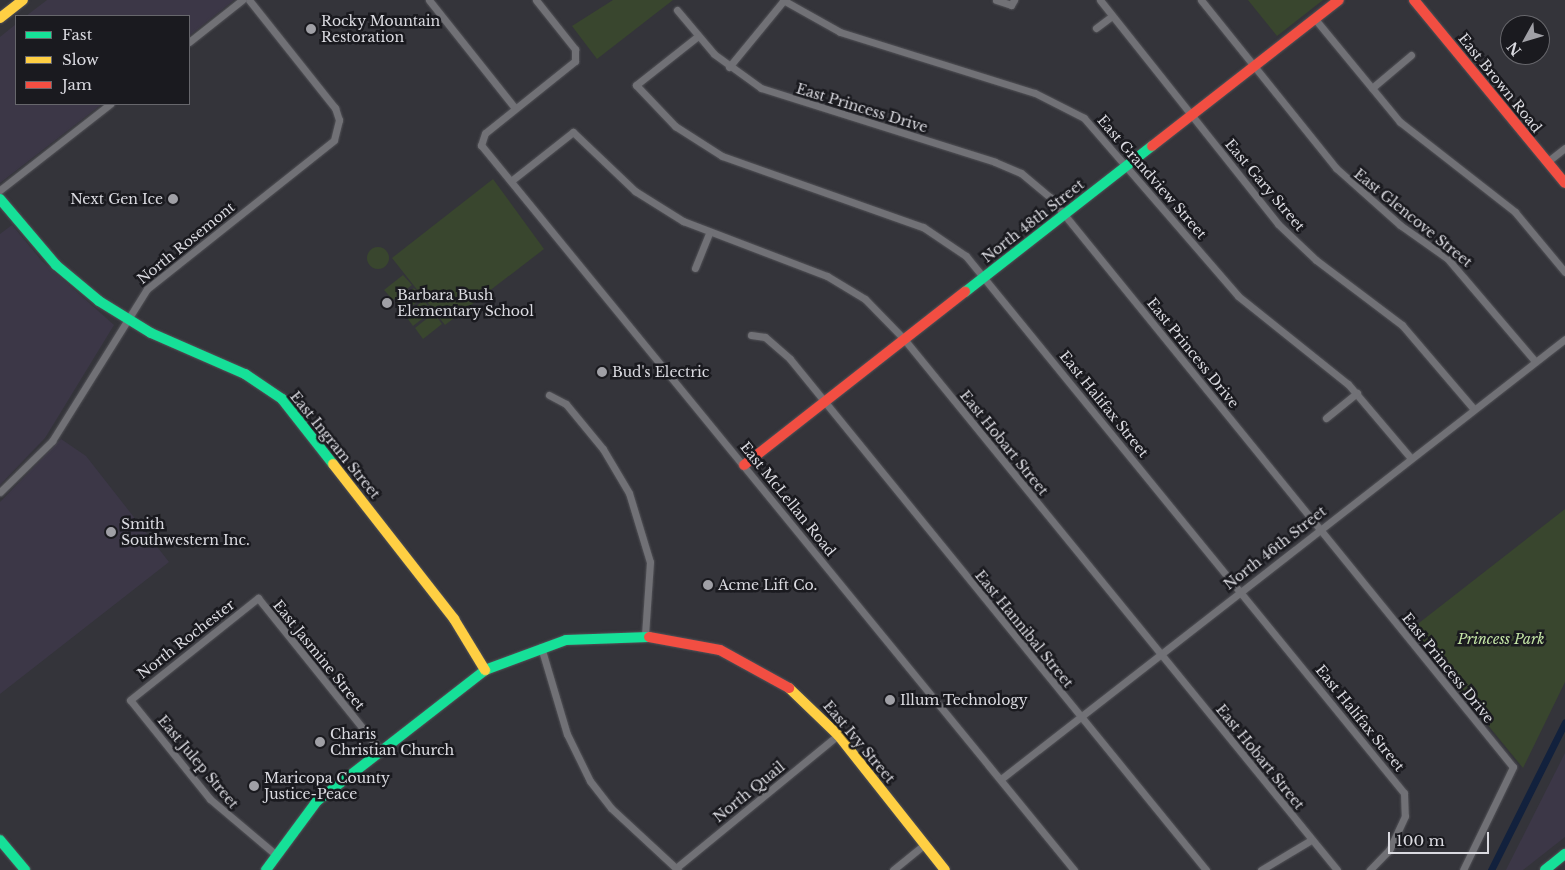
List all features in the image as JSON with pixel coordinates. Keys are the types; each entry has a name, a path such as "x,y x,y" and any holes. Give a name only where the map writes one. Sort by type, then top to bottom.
{"street":[{"path":"0,18 23,0"},
{"path":"190,41 242,0"},
{"name":"North Rosemont","path":"0,492 52,441 126,319 147,289 326,147 339,129 335,108 249,0"},
{"path":"429,0 514,108 575,60 577,54 536,0"},
{"path":"729,67 784,0"},
{"name":"East Grandview Street","path":"784,0 840,32 1047,97 1084,118 1128,164 1238,296 1357,393 1410,457"},
{"path":"996,0 1013,2"},
{"name":"East Gary Street","path":"1100,0 1278,224 1316,260 1402,325 1473,408"},
{"name":"East Glencove Street","path":"1201,0 1354,187 1448,258 1535,361"},
{"name":"North 48th Street","path":"744,465 1339,0"},
{"name":"East Brown Road","path":"1414,0 1565,183"},
{"name":"East Princess Drive","path":"677,10 698,36 729,67 774,94 1021,173 1064,214 1514,767 1463,870"},
{"path":"1096,28 1112,16"},
{"path":"1315,19 1372,88 1425,146 1515,212 1565,272"},
{"name":"East Halifax Street","path":"698,36 636,85 675,126 722,156 936,233 966,256 1404,793 1405,816 1389,850 1370,870"},
{"path":"1372,88 1411,55"},
{"path":"0,190 109,105"},
{"name":"East McLellan Road","path":"514,108 485,132 481,145 1074,870"},
{"name":"East Hobart Street","path":"511,181 573,132 635,191 709,233 827,276 865,299 904,339 1337,870"},
{"path":"1547,162 1565,148"},
{"name":"East Ingram Street","path":"0,199 56,265 126,319 245,374 282,399 454,619 485,670"},
{"path":"695,268 709,233"},
{"name":"East Hannibal Street","path":"751,335 776,344 1206,870"},
{"name":"North 46th Street","path":"1001,779 1410,457 1565,338"},
{"path":"1326,418 1357,393"},
{"path":"266,870 275,854 317,801 485,670 541,647 601,635 645,635 650,562 629,493 599,443 566,404 549,394"},
{"name":"North Rochester","path":"130,700 258,598"},
{"name":"East Jasmine Street","path":"258,598 380,750"},
{"name":"East Ivy Street","path":"645,635 720,650 760,669 812,707 838,735 945,870"},
{"path":"541,647 567,732 590,781 611,808 677,869"},
{"name":"East Julep Street","path":"130,700 210,799 275,854"},
{"name":"North Quail","path":"677,869 838,735"},
{"path":"0,840 25,870"},
{"path":"1261,870 1311,840"},
{"path":"893,870 925,844"},
{"path":"1544,870 1565,854"}],"shaded area":[{"path":"47,0 234,0 190,35 190,15 27,15"},
{"path":"15,25 15,105 101,105 0,183 0,37"},
{"path":"12,225 42,261 114,325 45,438 0,485 0,234"},
{"path":"61,439 86,456 169,562 0,694 0,502"},
{"path":"1565,753 1565,837 1523,870 1506,870"}],"green space":[{"path":"613,0 673,0 597,59 572,26"},
{"path":"1248,0 1323,0 1277,36"},
{"path":"493,179 544,249 445,325 392,258"},
{"path":"378,247 386,250 389,258 386,266 378,269 370,266 367,258 370,250"},
{"path":"403,275 412,285 393,300 384,290"},
{"path":"414,288 422,298 403,313 395,302"},
{"path":"424,300 432,311 413,326 405,315"},
{"path":"434,313 442,324 423,339 415,328"},
{"name":"Princess Park","path":"1565,509 1565,682 1523,768 1410,630"}],"waterway":[{"path":"1491,870 1565,722"}],"traffic: fast":[{"path":"965,292 1152,146"},
{"path":"0,199 56,265 99,301 151,333 245,374 282,399 333,464"},
{"path":"266,870 317,801 485,670 566,640 649,637"},
{"path":"0,840 25,870"},
{"path":"1545,870 1565,854"}],"traffic: slow":[{"path":"0,18 23,0"},
{"path":"333,464 454,619 485,670"},
{"path":"789,688 838,735 945,870"}],"traffic: jam":[{"path":"1152,146 1339,0"},
{"path":"1414,0 1565,183"},
{"path":"744,465 965,292"},
{"path":"649,637 720,650 789,688"}],"place":[{"name":"Rocky Mountain Restoration","path":"311,29"},
{"name":"Next Gen Ice","path":"173,199"},
{"name":"Barbara Bush Elementary School","path":"387,303"},
{"name":"Bud's Electric","path":"602,372"},
{"name":"Smith Southwestern Inc.","path":"111,532"},
{"name":"Acme Lift Co.","path":"708,585"},
{"name":"Illum Technology","path":"890,700"},
{"name":"Charis Christian Church","path":"320,742"},
{"name":"Maricopa County Justice-Peace","path":"254,786"}]}
